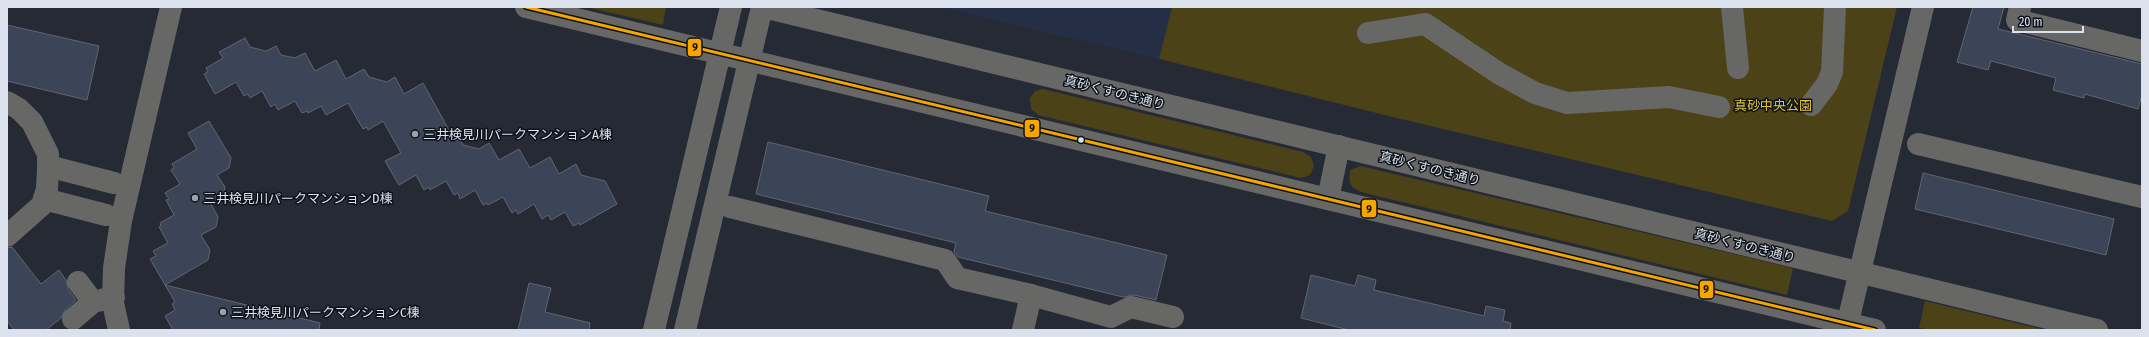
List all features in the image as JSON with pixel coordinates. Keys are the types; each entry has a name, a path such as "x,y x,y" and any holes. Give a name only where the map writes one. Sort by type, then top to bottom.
{"street":[{"path":"73,319 103,299 114,268 121,221 171,7"},
{"path":"526,7 1328,199 1847,327 1875,330"},
{"path":"654,330 731,7"},
{"path":"685,330 762,7"},
{"name":"真砂くすのき通り","path":"762,7 2097,330"},
{"path":"1732,7 1738,68"},
{"path":"1811,105 1827,84 1832,72 1835,7"},
{"path":"1847,327 1923,7"},
{"path":"2020,7 2017,20 2142,51"},
{"path":"1368,33 1428,15 1500,74 1535,93 1567,103 1669,97 1719,107"},
{"path":"7,102 19,109 32,122 48,154 48,166 42,205 7,236"},
{"path":"1918,144 2142,197"},
{"path":"1328,199 1339,146"},
{"path":"48,166 114,183"},
{"path":"44,199 106,215"},
{"path":"730,207 945,260 957,278 1031,295 1111,317 1131,307 1173,317"},
{"path":"78,282 103,299 119,330"},
{"path":"1023,330 1031,295"}],"shaded area":[{"path":"939,7 1172,7 1159,59"}],"green space":[{"path":"586,7 666,7 663,25"},
{"name":"真砂中央公園","path":"1172,7 1897,7 1848,211 1832,221 1401,119 1159,59"},
{"path":"1043,89 1303,152 1311,157 1314,166 1310,175 1301,178 1038,115 1031,109 1030,98 1035,91"},
{"path":"1360,166 1793,268 1787,295 1365,193 1356,190 1350,183 1350,170"},
{"path":"1925,301 2045,330 1929,330 1919,328"}],"building":[{"path":"1973,7 2004,7 1998,29 2142,64 2142,95 2138,109 2085,94 2084,98 2053,90 2056,78 1991,61 1988,70 1957,62"},
{"path":"7,25 99,46 87,100 7,81"},
{"name":"三井検見川パークマンションA棟","path":"245,38 250,47 266,51 276,46 281,55 295,58 305,53 315,71 336,60 346,79 364,69 369,77 387,82 395,77 404,94 423,83 454,139 461,141 463,145 479,149 489,143 499,160 519,149 530,168 550,157 559,174 576,164 581,175 605,181 617,204 580,225 579,223 573,226 565,212 551,220 548,215 542,219 534,204 518,214 516,210 512,213 503,197 488,205 487,203 483,205 475,190 460,199 458,193 454,195 446,181 430,190 429,187 424,190 416,175 399,185 385,161 401,153 383,121 368,130 367,127 363,129 348,103 326,115 321,106 308,113 307,111 302,113 295,101 278,110 275,104 271,107 262,91 250,98 248,94 244,96 236,82 215,94 204,74 208,72 206,68 223,58 219,52"},
{"name":"三井検見川パークマンションD棟","path":"209,121 231,158 229,168 217,175 225,187 223,197 211,204 218,217 216,227 201,235 210,250 208,260 165,285 150,259 156,256 153,251 168,243 159,227 161,226 160,223 174,215 166,200 169,199 165,193 180,184 171,170 174,168 172,164 197,149 188,133"},
{"path":"768,142 989,196 985,211 1167,255 1156,300 1134,295 1123,297 958,257 954,252 956,243 756,194"},
{"path":"1923,173 2114,219 2106,255 1915,209"},
{"path":"12,247 41,284 59,270 66,280 68,289 76,300 65,310 61,318 46,330 14,330 7,321 7,248"},
{"path":"1311,275 1355,286 1358,275 1376,280 1374,290 1484,316 1486,306 1505,310 1503,321 1511,323 1510,330 1349,330 1301,318"},
{"path":"529,283 551,288 545,312 590,323 589,330 518,330"},
{"name":"三井検見川パークマンションC棟","path":"165,285 320,323 319,330 173,330 165,316 175,310 172,304 175,302"}],"transit line":[{"name":"9","path":"526,7 1875,330"}],"place":[{"name":"三井検見川パークマンションA棟","path":"415,134"},
{"name":"三井検見川パークマンションD棟","path":"195,198"},
{"name":"三井検見川パークマンションC棟","path":"223,312"}]}
